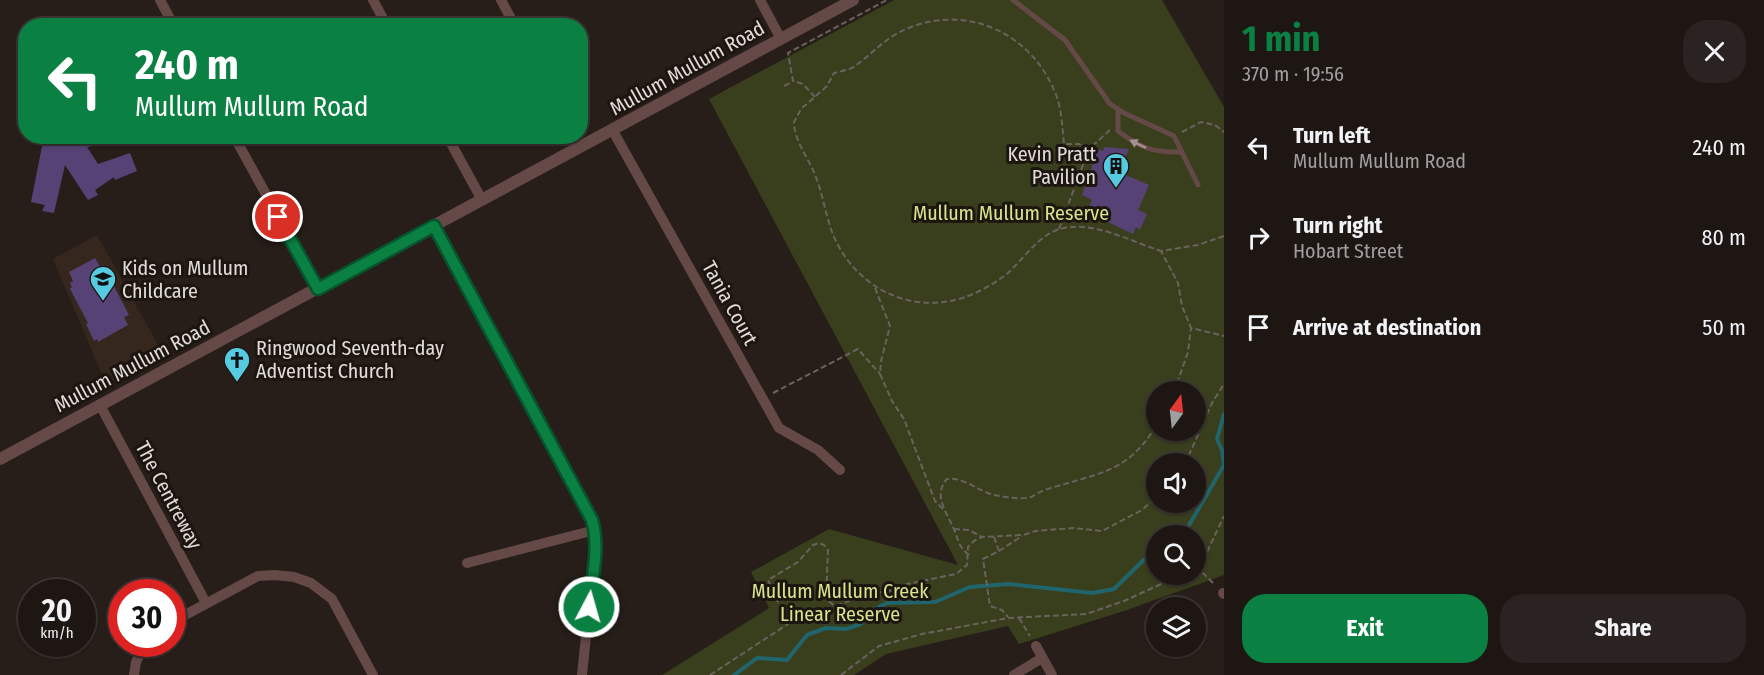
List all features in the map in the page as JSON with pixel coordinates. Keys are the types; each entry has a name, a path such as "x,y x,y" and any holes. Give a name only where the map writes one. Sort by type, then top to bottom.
{"street":[{"path":"160,0 170,18"},
{"path":"373,0 383,18"},
{"path":"501,0 511,18"},
{"path":"760,0 781,39"},
{"name":"Mullum Mullum Road","path":"588,143 853,0"},
{"name":"Tania Court","path":"613,130 779,428 818,450 840,470"},
{"path":"238,144 318,289"},
{"path":"451,144 482,200"},
{"path":"577,144 579,148"},
{"name":"Mullum Mullum Road","path":"0,459 587,144"},
{"path":"434,226 579,494 595,530 582,675"},
{"name":"The Centreway","path":"100,405 206,603"},
{"path":"467,563 595,530"},
{"path":"186,614 258,576 294,577 311,583 332,599 373,675"},
{"path":"1036,646 1052,675"},
{"path":"134,675 138,657"},
{"path":"1014,675 1042,658"}],"lane":[{"path":"1012,0 1065,40 1110,104 1174,136 1198,185"},
{"path":"1118,109 1118,131 1133,143 1158,153 1182,152"}],"path":[{"path":"794,81 788,53 886,0"},
{"path":"1089,149 1079,144 1064,144 1055,92 1037,60 1011,38 985,23 971,20 942,19 924,23 892,36 876,46 854,67 834,73 827,86 796,115 794,127 803,153 818,181 825,214 837,243 853,268 875,288 909,302 926,303 961,298 991,285 1006,274 1036,244 1059,230 1085,226 1161,251 1198,245 1224,236"},
{"path":"784,86 794,81 803,84 815,97"},
{"path":"1174,136 1201,122 1215,125 1224,132"},
{"path":"1059,230 1089,149 1117,125"},
{"path":"1161,251 1178,283 1182,306 1191,328 1188,352 1178,381"},
{"path":"875,288 890,326 880,374"},
{"path":"1191,328 1224,336"},
{"path":"762,399 858,349 880,374 904,419 935,501 943,509 954,529 961,550 969,555"},
{"path":"1190,453 1212,403 1224,384"},
{"path":"943,509 940,492 942,484 947,479 959,479 993,495 1029,498 1046,489 1089,478 1121,464 1141,448 1146,441"},
{"path":"954,529 969,530 982,537 1023,535 1036,531 1073,528 1102,531 1146,506"},
{"path":"1206,553 1224,516"},
{"path":"1008,618 1002,610 990,606 983,559 1023,535"},
{"path":"710,675 788,624 768,580 798,562 813,545 819,543 828,550 826,599 835,606 872,593 956,574 967,565 968,547 982,537"},
{"path":"994,537 999,551"},
{"path":"1206,576 1224,594"},
{"path":"841,675 879,646 922,634 1008,618 1086,614 1124,601 1159,585"},
{"path":"1018,618 1036,646"}],"shaded area":[{"name":"Kids on Mullum Childcare","path":"97,235 163,354 106,384 53,259"}],"green space":[{"name":"Mullum Mullum Reserve","path":"894,0 1162,0 1224,107 1224,575 1206,581 1206,525 1146,525 1146,585 1196,585 1163,597 1146,597 1146,603 1019,644 1008,626 886,654 854,675 662,675 769,608 751,572 829,529 958,565 709,99"}],"building":[{"path":"42,144 93,144 93,146 87,147 98,164 130,153 137,171 115,180 114,177 95,190 98,195 88,200 65,165 54,213 42,211 45,205 31,202"},
{"name":"Kevin Pratt Pavilion","path":"1104,147 1129,149 1119,172 1149,185 1138,210 1147,214 1140,230 1136,227 1133,234 1087,212 1092,200 1082,195 1098,149 1103,151"},
{"path":"95,258 100,267 103,265 129,315 124,317 128,325 98,342 97,339 94,341 86,324 88,323 70,289 72,287 70,283 73,281 69,272"}],"waterway":[{"path":"1189,525 1224,465 1222,450 1217,439 1224,414"},
{"path":"734,675 757,658 787,660 807,635 826,628 846,629 861,624 869,612 887,603 935,602 970,587 1009,584 1092,593 1114,589 1146,558"}],"place":[{"name":"Kevin Pratt Pavilion","path":"1116,189"},
{"name":"Kids on Mullum Childcare","path":"103,302"},
{"name":"Ringwood Seventh-day Adventist Church","path":"237,383"}],"route":[{"path":"278,217 318,289 434,226 592,520 595,530 595,549 589,607"}],"park label":[{"name":"Mullum Mullum Creek Linear Reserve","path":"840,602"}]}
